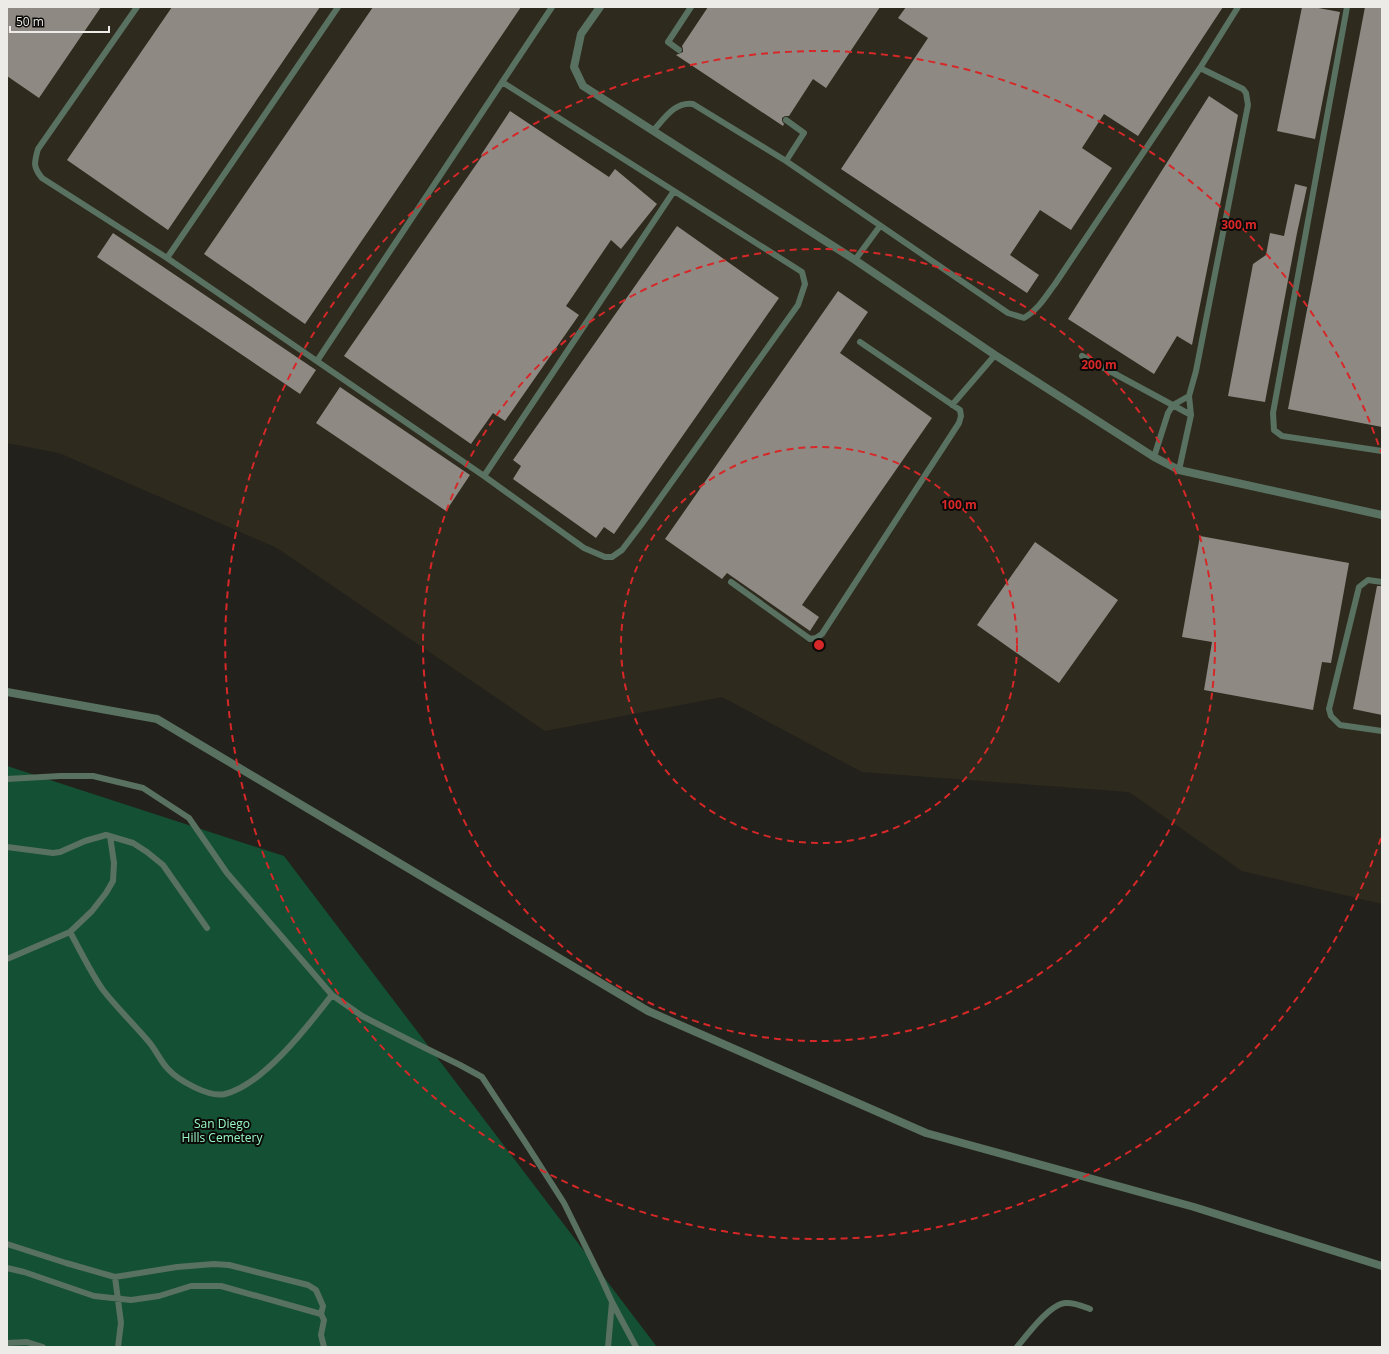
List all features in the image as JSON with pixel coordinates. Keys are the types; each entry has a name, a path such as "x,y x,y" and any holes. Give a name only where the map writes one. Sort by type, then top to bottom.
{"street":[{"path":"600,7 581,34 574,67 583,86 855,260 995,355 1154,457 1179,470 1382,515"},
{"path":"7,692 157,719 648,1011 926,1133 1194,1207 1382,1266"}],"lane":[{"path":"137,7 38,149 34,161 36,170 42,178 167,258 484,476 584,548 605,557 612,557 622,550 641,525 798,305 805,284 802,272 502,82"},
{"path":"167,258 338,7"},
{"path":"317,361 552,7"},
{"path":"679,50 668,42 691,7"},
{"path":"654,131 676,107 686,103 693,104 786,161 1008,313 1024,318 1039,305 1055,284 1200,68 1238,7"},
{"path":"1347,7 1273,413 1274,430 1282,436 1382,451"},
{"path":"1179,470 1191,415 1189,396 1196,371 1248,104 1246,93 1243,89 1200,68"},
{"path":"786,120 804,133 786,161"},
{"path":"484,476 674,191"},
{"path":"855,260 880,226"},
{"path":"731,582 810,639 816,638 822,634 959,423 962,416 961,411 860,342"},
{"path":"952,405 995,355"},
{"path":"1082,356 1191,415"},
{"path":"1154,457 1168,413 1173,404 1189,396"},
{"path":"1382,582 1368,580 1359,587 1329,709 1331,716 1340,725 1382,731"},
{"path":"7,779 93,776 143,788 189,818 227,873 332,995 362,1016 482,1077 564,1203 612,1302 636,1347"},
{"path":"7,847 53,853 60,852 106,835 133,843 163,865 207,928"},
{"path":"7,959 70,932 92,911 113,881 114,863 110,836"},
{"path":"70,932 103,989 149,1043 168,1070 186,1083 207,1092 223,1095 240,1089 266,1071 306,1028 332,995"},
{"path":"7,1244 115,1277 177,1267 214,1264 229,1265 308,1285 316,1290 322,1306 321,1314 324,1320 321,1335 324,1347"},
{"path":"7,1268 24,1272 94,1296 131,1300 159,1296 191,1286 221,1286 321,1314"},
{"path":"115,1277 121,1323 118,1347"},
{"path":"608,1347 612,1302"},
{"path":"1017,1347 1053,1308 1064,1303 1076,1304 1090,1309"},
{"path":"7,1342 27,1342 42,1347"}],"shaded area":[{"path":"7,7 1382,7 1382,904 1242,871 1129,792 862,772 722,697 545,731 277,548 59,453 7,443"}],"green space":[{"name":"San Diego Hills Cemetery","path":"7,766 284,856 657,1347 7,1347"}],"building":[{"path":"7,7 101,7 39,98 7,76"},
{"path":"172,7 320,7 168,230 67,160"},
{"path":"373,7 521,7 305,324 204,254"},
{"path":"708,7 880,7 826,88 813,79 789,116 782,118 784,124 783,126 676,55 683,52 682,46"},
{"path":"906,7 1223,7 1138,136 1104,114 1082,148 1112,168 1071,230 1040,210 1010,255 1039,275 1027,293 841,169 928,38 898,18"},
{"path":"1302,7 1313,7 1340,12 1315,139 1277,131"},
{"path":"1365,7 1382,7 1382,427 1288,409"},
{"path":"1209,96 1238,115 1192,345 1177,336 1154,374 1068,319"},
{"path":"510,111 609,177 615,169 657,204 621,249 611,240 566,306 579,315 505,421 493,413 471,444 344,356 482,156 481,155"},
{"path":"1295,184 1307,187 1265,402 1228,396 1253,264 1266,255 1270,233 1284,236"},
{"path":"677,226 779,298 614,534 604,527 596,538 513,479 521,466 513,460"},
{"path":"113,233 316,370 300,394 97,257"},
{"path":"838,291 868,312 840,353 932,418 802,605 819,617 810,631 727,573 722,579 665,539"},
{"path":"340,387 470,475 446,511 316,423"},
{"path":"1200,536 1349,563 1331,663 1322,662 1313,710 1204,690 1212,642 1182,637"},
{"path":"1035,542 1118,600 1059,683 977,625"},
{"path":"1377,586 1382,586 1382,715 1353,709"}]}
